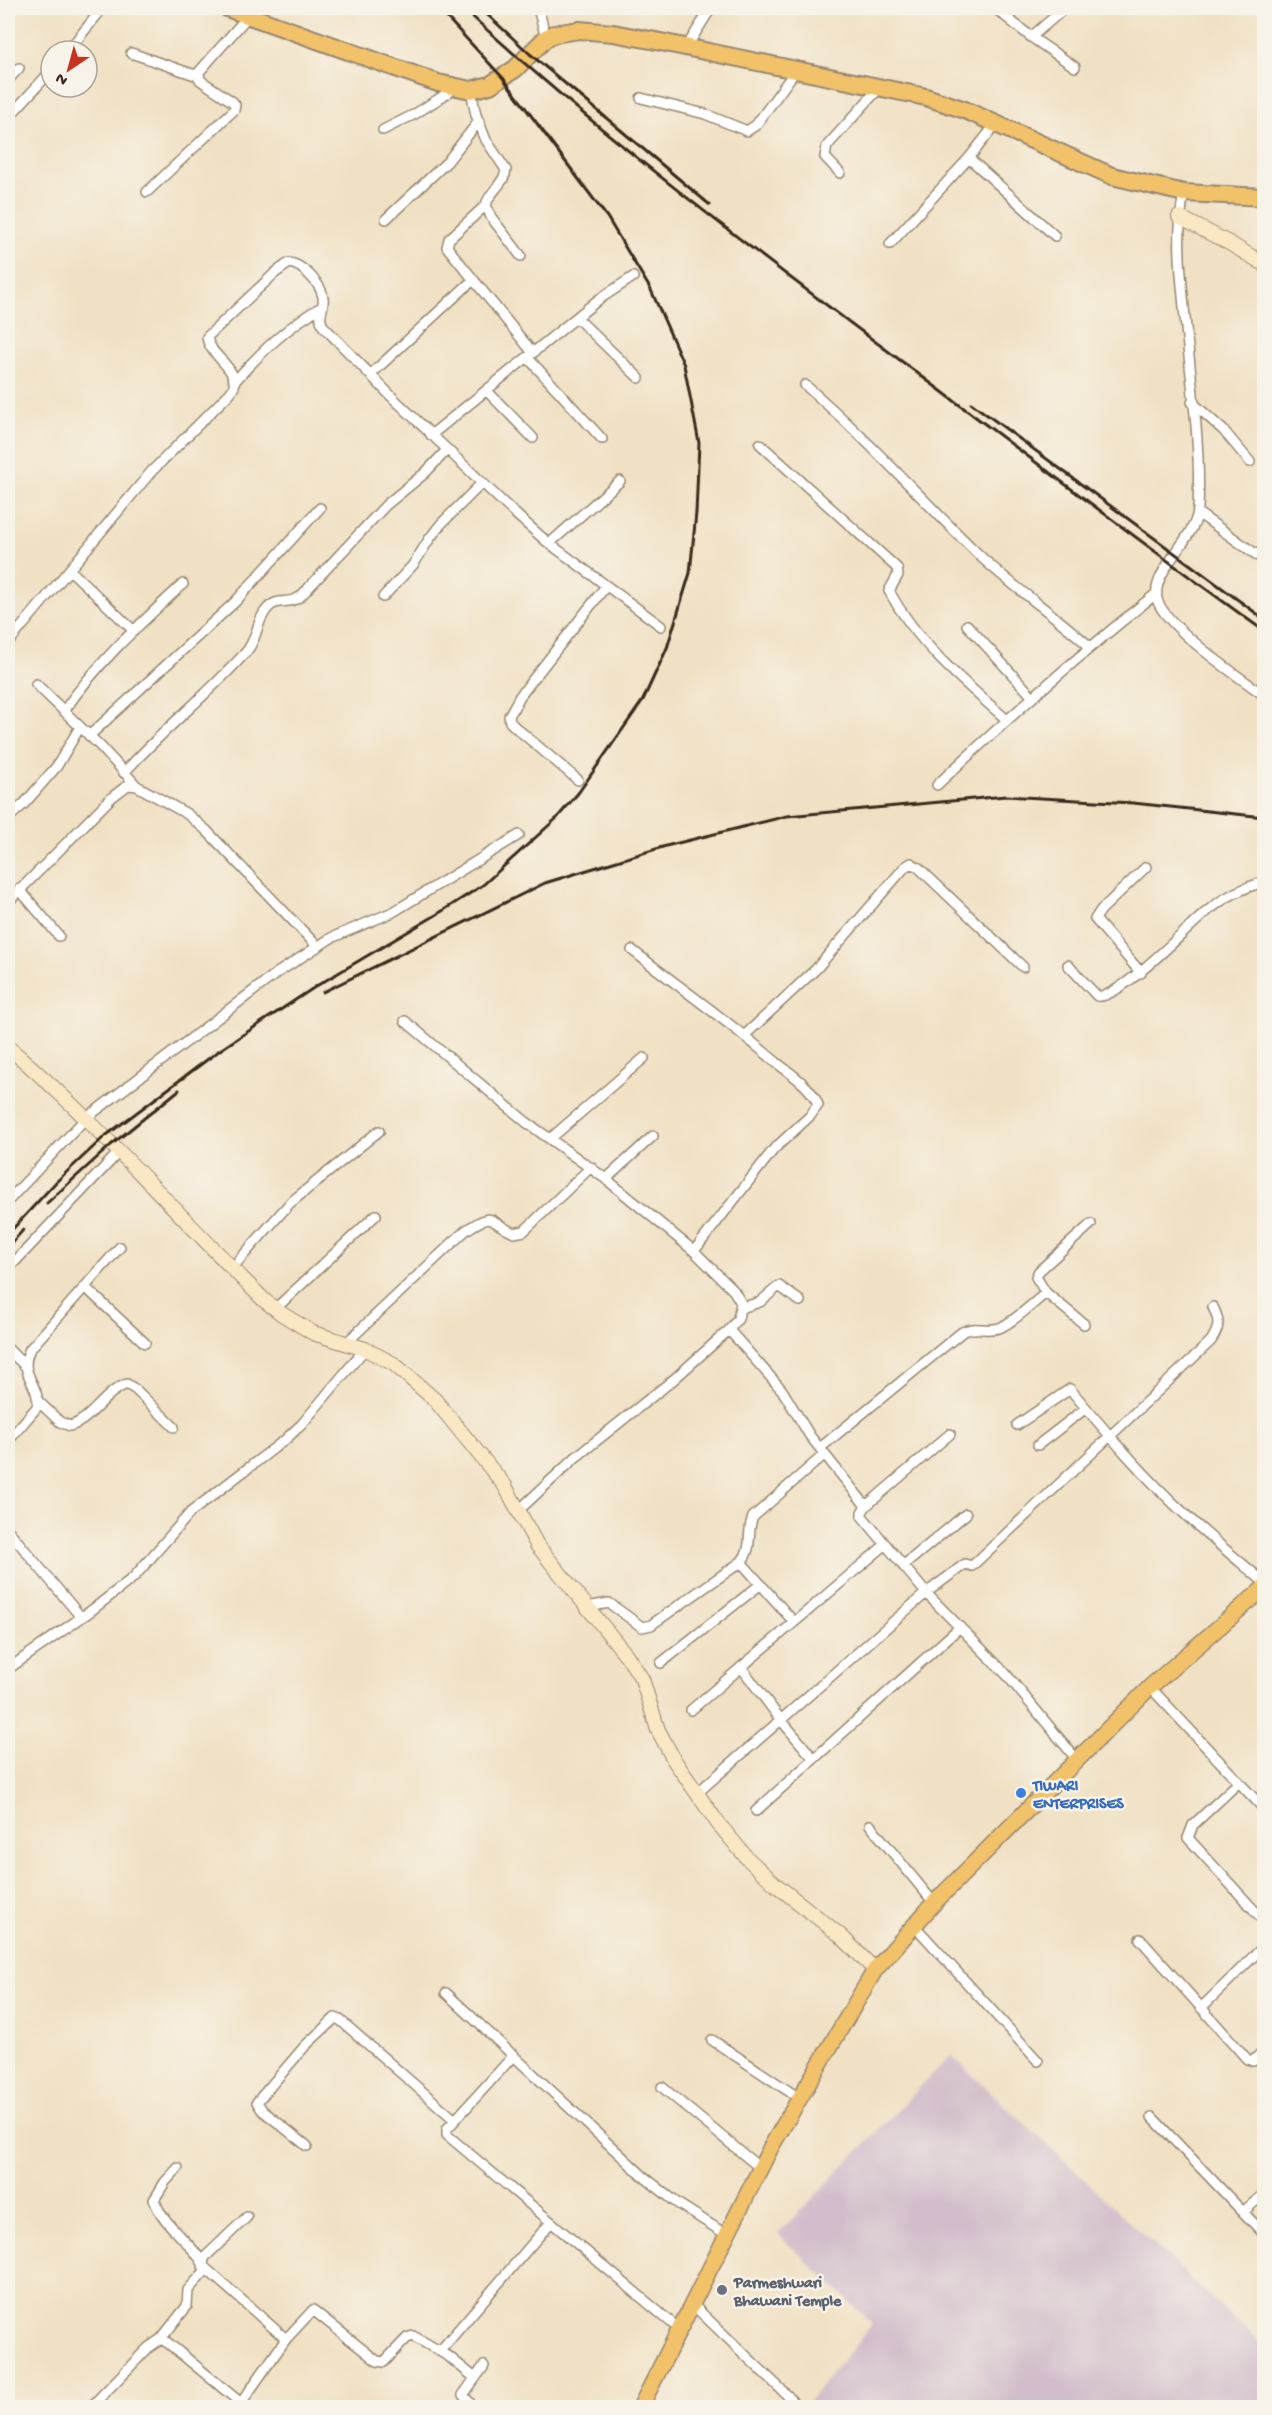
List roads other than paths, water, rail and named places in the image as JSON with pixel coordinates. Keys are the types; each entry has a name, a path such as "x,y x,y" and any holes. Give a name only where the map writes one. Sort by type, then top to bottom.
{"highway":[{"path":"227,8 428,79 464,88 482,88 503,78 546,38 566,32 594,31 881,86 926,97 996,124 1112,176 1184,193 1264,197"}],"main road":[{"path":"640,2408 760,2168 875,1970 934,1903 1150,1687 1264,1588"}],"street":[{"path":"78,39 95,19 100,8"},
{"path":"538,8 546,38"},
{"path":"687,48 711,8"},
{"path":"995,8 1031,37 1075,67"},
{"path":"1031,37 1065,8"},
{"path":"198,76 202,68 249,15"},
{"path":"131,53 198,76 232,102 234,110 147,192"},
{"path":"8,80 19,68"},
{"path":"640,98 705,114 747,131 756,125 796,70"},
{"path":"8,118 39,84"},
{"path":"840,172 825,157 827,146 881,86"},
{"path":"383,130 464,88 486,140 506,174 490,194 486,205 446,243 447,247 530,356 602,440"},
{"path":"386,219 447,162 479,122"},
{"path":"890,244 969,158 996,124"},
{"path":"969,158 1056,236"},
{"path":"937,785 1006,719 1089,646 1156,593 1163,574 1198,513 1198,466 1179,267 1179,218 1184,193"},
{"path":"486,205 491,217 521,256"},
{"path":"1179,218 1221,238 1264,264"},
{"path":"235,381 233,374 208,344 207,337 275,273 289,263 300,267 322,292 323,306 320,313 323,326 370,375 482,483 550,543 661,626"},
{"path":"431,435 577,318 633,277"},
{"path":"370,375 473,280"},
{"path":"8,643 151,472 230,393 235,381 275,338 300,318 323,306"},
{"path":"577,318 639,378"},
{"path":"805,386 845,420 980,555 1060,619 1089,646"},
{"path":"487,391 533,438"},
{"path":"1192,402 1224,431 1250,462"},
{"path":"760,444 897,568 898,575 889,591 922,639 948,667 1006,719"},
{"path":"124,773 247,651 254,642 262,616 268,607 278,602 291,603 301,596 386,505 425,473 447,450"},
{"path":"550,543 620,481"},
{"path":"383,597 413,566 441,524 482,483"},
{"path":"89,736 228,609 320,507"},
{"path":"1198,513 1264,560"},
{"path":"70,570 134,631"},
{"path":"64,711 79,689 183,584"},
{"path":"578,780 515,727 510,722 509,716 512,707 546,661 606,586"},
{"path":"1156,593 1158,602 1182,630 1231,672 1264,695"},
{"path":"967,624 1032,696"},
{"path":"36,684 137,786 187,814 206,830 317,946"},
{"path":"8,818 24,804 57,766 80,727"},
{"path":"8,902 111,798 128,785 137,786"},
{"path":"8,1201 89,1123 277,973 317,946 347,930 393,912 519,835"},
{"path":"745,1035 816,969 911,863 1023,967"},
{"path":"1141,973 1095,919 1101,910 1146,867"},
{"path":"1068,965 1100,998 1107,996 1141,973 1212,908 1237,892 1264,882"},
{"path":"19,889 58,936"},
{"path":"632,951 745,1035 801,1082 818,1105 810,1116 774,1149 694,1251"},
{"path":"405,1021 526,1122 591,1167 694,1251 734,1291 741,1303 738,1319 729,1330 673,1380 576,1457 518,1511"},
{"path":"8,1047 36,1071 119,1152 275,1309 313,1333 365,1349 394,1364 435,1400 505,1486 537,1545 627,1656 642,1679 658,1730 696,1794 747,1857 775,1884 841,1936 875,1970"},
{"path":"551,1138 644,1058"},
{"path":"232,1268 290,1203 379,1131"},
{"path":"606,1179 653,1136"},
{"path":"8,1269 119,1152"},
{"path":"345,1344 465,1231 487,1218 510,1232 519,1233 591,1167"},
{"path":"275,1309 376,1215"},
{"path":"1084,1324 1046,1293 1037,1279 1037,1274 1092,1224"},
{"path":"120,1247 30,1349 25,1359 25,1366 38,1401 60,1422 70,1426 80,1422 118,1388 127,1384 174,1427"},
{"path":"741,1308 760,1302 779,1286 800,1301"},
{"path":"85,1287 145,1343"},
{"path":"587,1607 609,1603 639,1625 647,1627 741,1562 749,1549 750,1524 753,1517 823,1451 962,1332 971,1328 989,1329 1004,1326 1046,1293"},
{"path":"696,1794 926,1593 965,1564 972,1566 1211,1341 1219,1326 1219,1318 1213,1307"},
{"path":"729,1330 777,1384 803,1426 866,1506"},
{"path":"8,1349 25,1366"},
{"path":"8,1669 143,1569 191,1512 286,1439 302,1424 365,1349"},
{"path":"1017,1425 1071,1389 1110,1436 1188,1517 1264,1582"},
{"path":"8,1440 34,1411 38,1401"},
{"path":"1038,1445 1086,1408"},
{"path":"950,1434 866,1506 862,1516 926,1593 1021,1691 1078,1761"},
{"path":"903,1566 966,1514"},
{"path":"8,1530 81,1617"},
{"path":"691,1710 885,1545"},
{"path":"741,1562 794,1622"},
{"path":"661,1662 761,1584"},
{"path":"756,1811 960,1627"},
{"path":"741,1666 781,1720 814,1759"},
{"path":"1150,1687 1264,1809"},
{"path":"1239,1782 1193,1826 1188,1838 1264,1921"},
{"path":"870,1825 934,1903"},
{"path":"914,1924 1038,2061"},
{"path":"1140,1939 1249,2061 1254,2061 1264,2050"},
{"path":"1201,2008 1264,1946"},
{"path":"446,1993 643,2176 677,2203 727,2235"},
{"path":"307,2146 262,2110 257,2102 290,2063 335,2018 455,2120"},
{"path":"712,2040 799,2098"},
{"path":"514,2055 447,2128 447,2135 679,2329"},
{"path":"662,2087 760,2168"},
{"path":"1152,2117 1264,2234"},
{"path":"178,2168 165,2182 154,2200 168,2224 186,2240 204,2266 286,2339"},
{"path":"1244,2211 1264,2194"},
{"path":"90,2408 148,2348 161,2339 187,2306 188,2290 220,2242 247,2217"},
{"path":"440,2351 551,2222"},
{"path":"692,2304 788,2396 796,2408"},
{"path":"161,2339 244,2405 286,2339 313,2310 379,2362 386,2360 411,2336 440,2351 475,2378"},
{"path":"470,2408 470,2403 463,2395 484,2366"}],"railway":[{"path":"8,1234 56,1182 104,1137 220,1050 318,985 483,885 557,818 579,792 643,700 667,648 690,573 696,513 699,443 684,365 651,290 607,217 503,78 438,8"},
{"path":"463,8 625,148 737,237 1085,500 1264,631"},
{"path":"480,8 530,54 710,205"},
{"path":"971,403 1264,619"},
{"path":"323,992 545,883 666,846 787,816 1006,796 1133,803 1264,817"},
{"path":"47,1203 111,1145 179,1090"},
{"path":"8,1247 23,1230"}],"place":[{"name":"TIWARI ENTERPRISES","path":"1021,1793"},
{"name":"Parmeshwari Bhawani Temple","path":"722,2290"}]}
